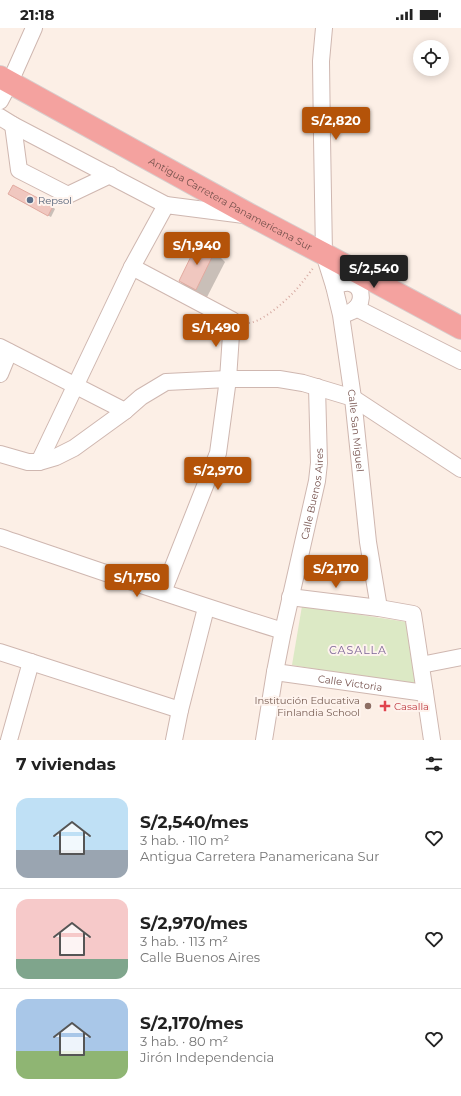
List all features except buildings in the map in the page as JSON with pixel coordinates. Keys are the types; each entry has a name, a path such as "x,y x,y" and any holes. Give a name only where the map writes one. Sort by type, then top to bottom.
{"highway":[{"name":"Antigua Carretera Panamericana Sur","path":"5,79 252,216 461,328"}],"street":[{"path":"0,101 5,79 34,28"},
{"name":"Calle San Miguel","path":"324,28 322,69 324,254 341,315 354,398 368,542 379,608"},
{"path":"7,121 166,205 252,216"},
{"path":"7,121 19,170 68,195 110,175"},
{"path":"39,462 132,267 166,205"},
{"path":"132,267 232,320 228,379 218,453 163,592"},
{"path":"334,286 350,283 360,291 359,302 353,311 341,315"},
{"path":"359,302 393,292"},
{"path":"359,302 461,361"},
{"path":"0,374 5,350 125,411"},
{"path":"0,454 28,462 39,462 56,457 74,448 125,411 141,397 166,382 228,379 279,379 303,383 354,398 461,469"},
{"name":"Calle Buenos Aires","path":"264,740 283,631 317,481 317,387"},
{"path":"0,537 206,608 283,631"},
{"path":"290,597 379,608 413,614 432,740"},
{"path":"174,740 180,710 206,608"},
{"path":"0,652 180,710"},
{"path":"421,665 461,657"},
{"path":"9,740 31,662"},
{"name":"Calle Victoria","path":"275,672 425,694"}],"path":[{"path":"232,320 250,323 267,315 293,293 324,254"}],"green space":[{"path":"302,606 407,622 417,687 292,665"}],"place":[{"name":"Repsol","path":"30,200"},
{"name":"Institución Educativa Finlandia School","path":"368,706"},
{"name":"Casalla","path":"385,706"}],"district":[{"name":"CASALLA","path":"358,650"}]}
